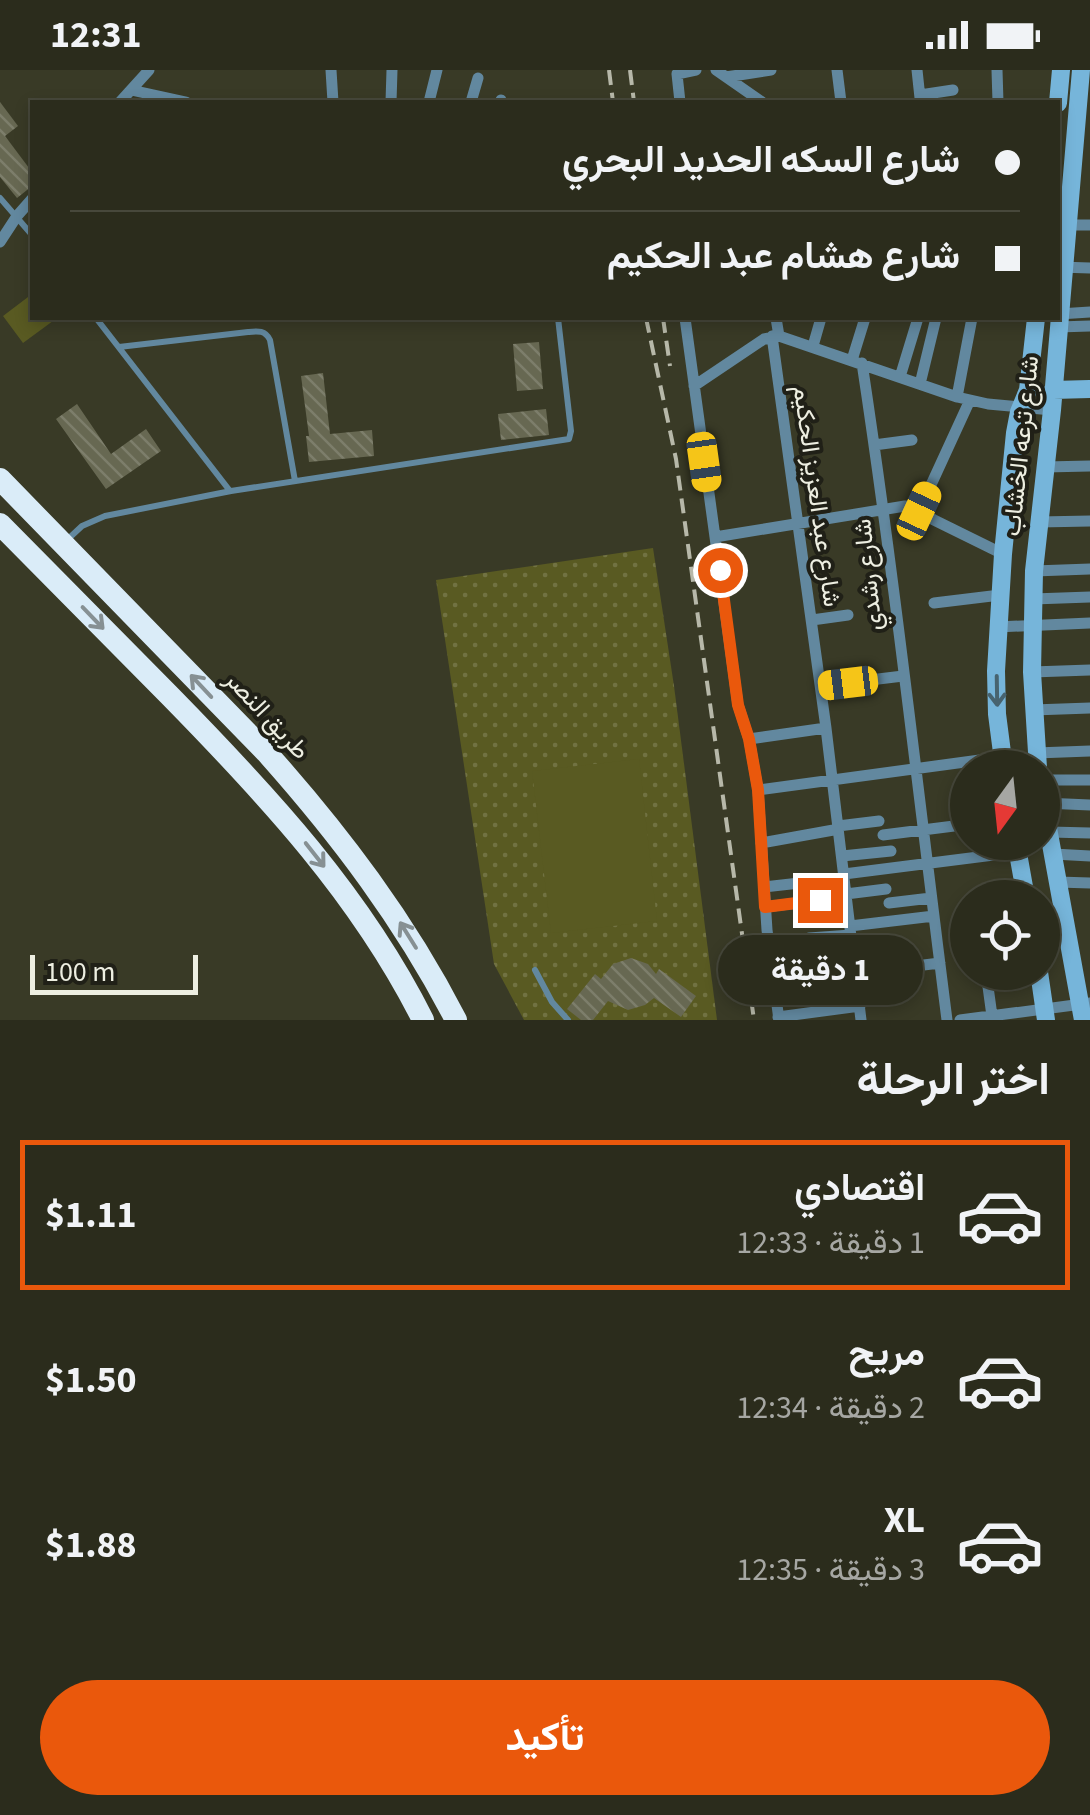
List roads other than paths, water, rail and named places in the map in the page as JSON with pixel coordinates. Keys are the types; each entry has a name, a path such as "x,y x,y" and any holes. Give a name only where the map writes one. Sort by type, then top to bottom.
{"highway":[{"name":"طريق النصر","path":"0,478 306,796 378,890 456,1020"},
{"path":"2,526 12,531 25,526 29,508"},
{"path":"2,526 233,760 300,835 360,916 422,1020"},
{"path":"48,572 50,554 63,542"}],"street":[{"path":"122,100 149,70"},
{"path":"331,70 332,100"},
{"path":"391,100 392,70"},
{"path":"430,100 437,70"},
{"path":"680,100 677,74 696,70"},
{"path":"721,73 770,70"},
{"path":"837,70 841,100"},
{"path":"917,70 920,99 953,90"},
{"path":"997,70 998,100"},
{"path":"1058,100 1060,70"},
{"path":"721,73 759,100"},
{"path":"472,100 478,78"},
{"name":"شارع ترعه الخشاب","path":"1060,268 1081,177 1084,79"},
{"path":"131,90 177,100"},
{"path":"0,242 30,201"},
{"path":"1067,226 1090,224"},
{"path":"1060,268 1090,268"},
{"path":"1060,320 1090,312"},
{"path":"685,320 738,705 758,790 765,907 778,1019 860,1013"},
{"name":"شارع عبد العزيز الحكيم","path":"776,320 860,1013"},
{"path":"813,346 820,320"},
{"path":"857,362 865,320"},
{"path":"900,376 917,320"},
{"path":"920,384 936,320"},
{"path":"919,511 963,398 972,320"},
{"name":"شارع ترعه الخشاب","path":"1002,750 998,627 1002,554 1015,434 1028,390 1036,320"},
{"path":"1059,320 1090,326"},
{"name":"شارع ترعه الخشاب","path":"1037,750 1032,599 1059,320"},
{"path":"694,386 764,339 775,336 963,398 1052,410"},
{"name":"شارع رشدي","path":"857,362 884,510 947,1020"},
{"path":"1053,390 1090,389"},
{"path":"874,445 912,440"},
{"path":"1044,468 1090,466"},
{"path":"715,537 906,506 1002,554"},
{"path":"1039,522 1090,521"},
{"path":"1034,571 1090,569"},
{"path":"934,603 1000,595"},
{"path":"1032,599 1090,597"},
{"path":"812,620 848,616"},
{"path":"998,627 1090,624"},
{"path":"1032,672 1090,670"},
{"path":"821,686 903,676"},
{"path":"1033,710 1090,708"},
{"path":"749,739 826,728"},
{"path":"1060,757 1090,752"},
{"path":"758,790 950,766"},
{"path":"1060,780 1090,780"},
{"path":"1060,803 1090,804"},
{"path":"761,842 879,821"},
{"path":"883,835 950,826"},
{"path":"1060,832 1090,833"},
{"path":"842,856 890,851"},
{"path":"1060,854 1090,856"},
{"path":"764,887 950,859"},
{"path":"1060,882 1090,883"},
{"path":"765,907 886,890"},
{"path":"960,1020 1084,1009 1060,892"},
{"path":"888,904 932,898"},
{"path":"809,938 934,916"},
{"path":"899,968 940,963"},
{"path":"774,981 856,972"},
{"path":"988,990 992,1016"}],"lane":[{"path":"0,198 30,233"},
{"path":"98,320 230,491"},
{"path":"63,542 82,526 105,516 230,491 569,439 558,320"},
{"path":"119,347 248,332 267,334 295,482"},
{"path":"535,970 552,1002 568,1020"}],"railway":[{"path":"609,70 613,100"},
{"path":"630,70 634,100"},
{"path":"646,320 676,459 754,1020"},
{"path":"663,320 670,366"}]}
